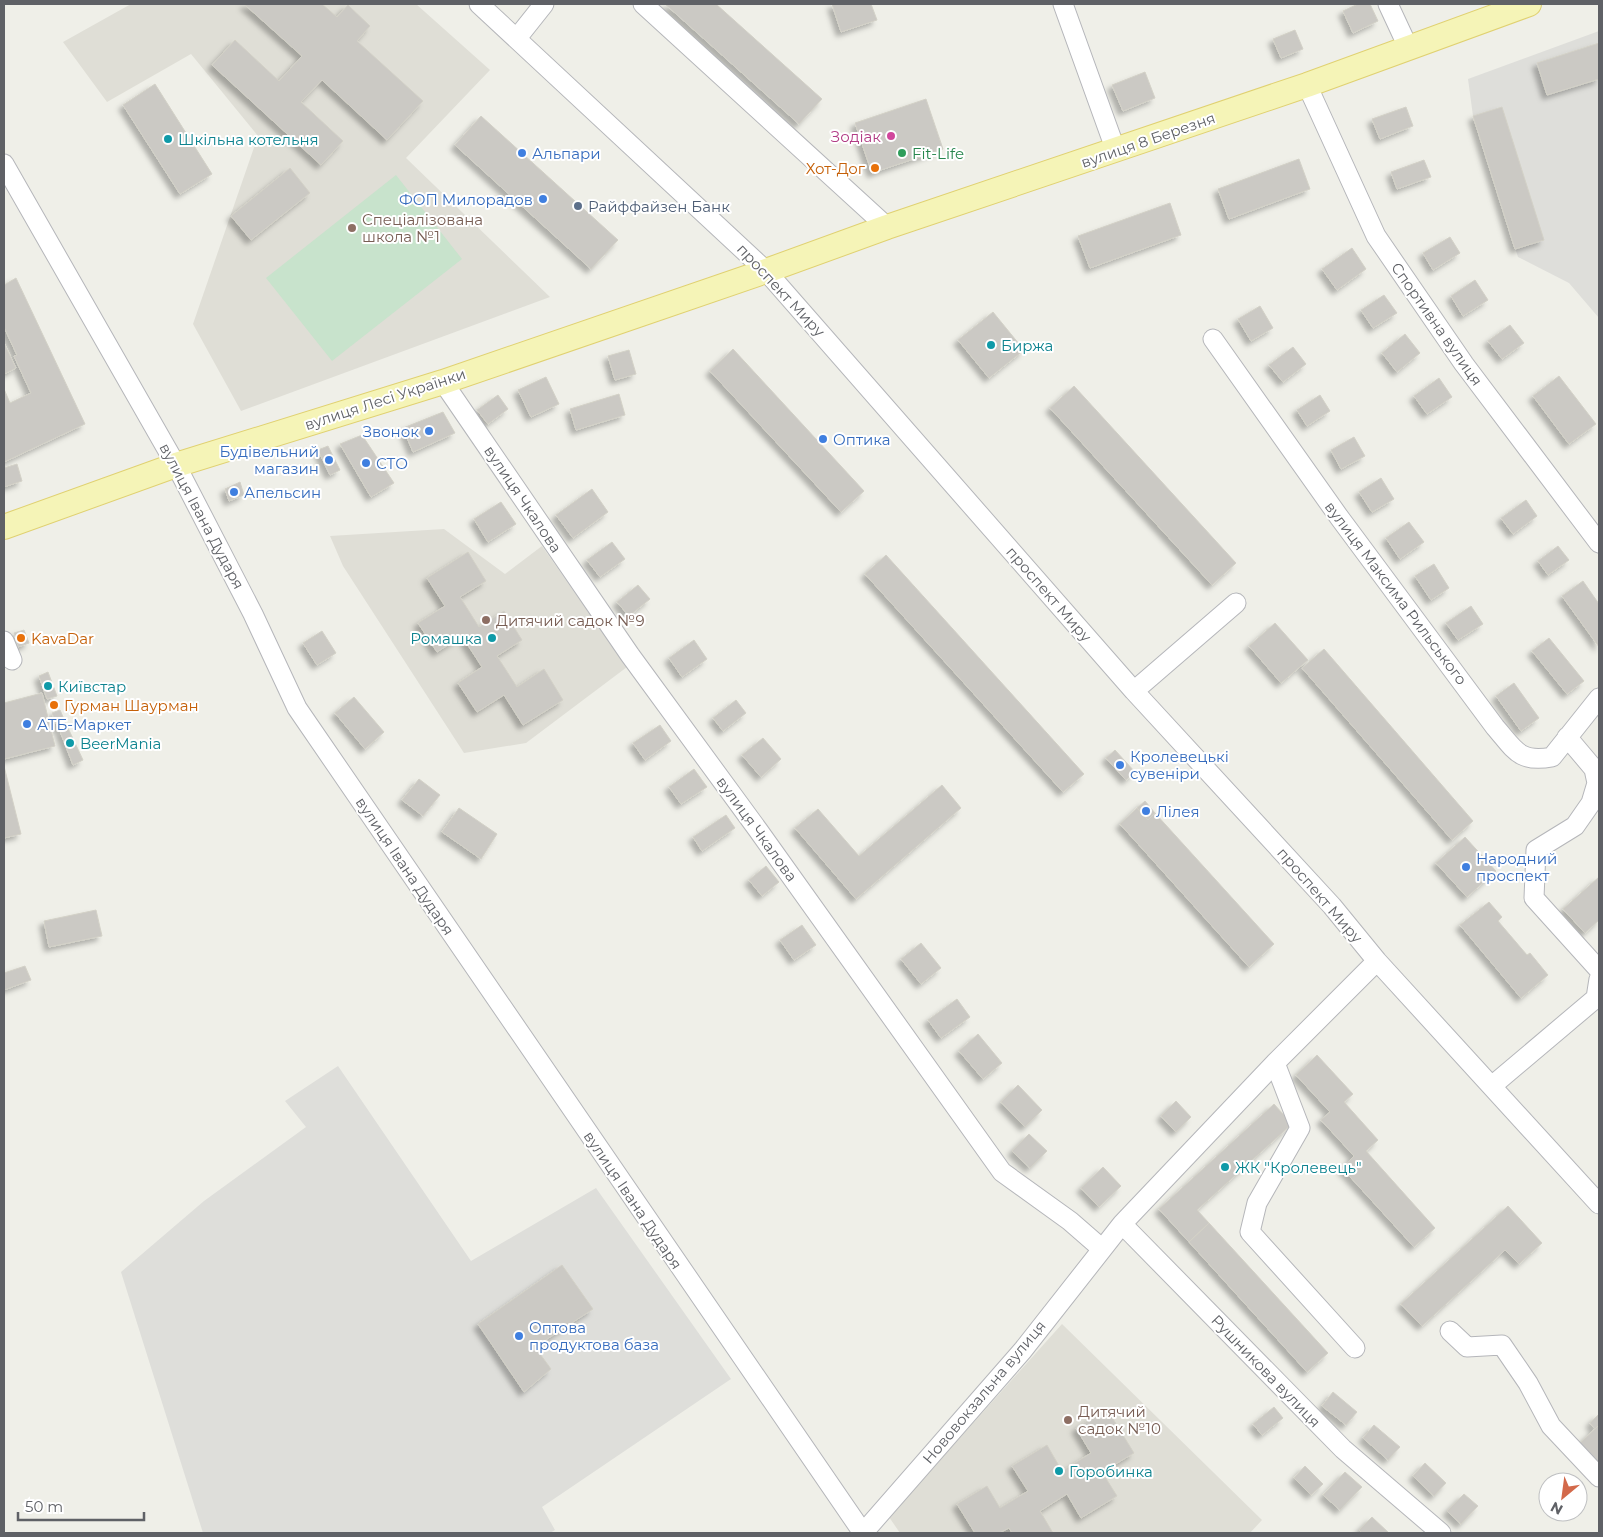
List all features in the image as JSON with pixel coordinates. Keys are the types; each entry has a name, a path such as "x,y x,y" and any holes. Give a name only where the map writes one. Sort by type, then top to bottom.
{"main road":[{"name":"вулиця 8 Березня","path":"766,271 888,226 1308,85 1529,4"},
{"name":"вулиця Лесі Українки","path":"4,527 176,465 443,382 766,271"}],"street":[{"name":"проспект Миру","path":"479,4 766,271 1134,691 1332,906 1376,961 1493,1085 1599,1204"},
{"path":"517,38 544,4"},
{"path":"643,4 888,226"},
{"path":"1063,4 1116,151"},
{"path":"1388,4 1408,48"},
{"name":"Спортивна вулиця","path":"1308,85 1376,236 1464,364 1599,543"},
{"name":"вулиця Івана Дударя","path":"4,164 176,465 253,614 297,708 863,1533"},
{"name":"вулиця Максима Рильського","path":"1213,339 1339,517 1495,727 1516,752 1533,760 1552,757 1599,698"},
{"name":"вулиця Чкалова","path":"443,382 630,655 758,830 1002,1172 1070,1221 1101,1248"},
{"path":"1134,691 1236,603"},
{"path":"4,641 12,660"},
{"path":"1567,737 1594,769 1597,783 1591,803 1575,826 1536,850 1534,898 1599,970"},
{"path":"1101,1248 1275,1062 1376,961"},
{"path":"1493,1085 1596,998 1599,979"},
{"path":"1275,1062 1300,1128 1257,1203 1250,1232 1355,1348"},
{"name":"Рушникова вулиця","path":"1122,1224 1343,1449 1441,1533"},
{"name":"Нововокзальна вулиця","path":"863,1533 1023,1350 1101,1248"},
{"path":"1450,1331 1467,1347 1502,1346 1528,1383 1552,1426 1599,1477"}],"shaded area":[{"name":"Спеціалізована школа №1","path":"131,4 416,4 490,70 406,158 550,297 241,411 193,324 258,136 191,54 107,102 63,42"},
{"path":"1599,31 1599,318 1569,283 1518,257 1473,116 1468,79"},
{"name":"Дитячий садок №9","path":"444,529 505,574 542,546 627,667 526,743 464,753 343,566 330,536"},
{"path":"338,1066 471,1261 596,1188 731,1379 542,1507 555,1530 550,1533 203,1533 121,1272 204,1201 306,1127 285,1101"},
{"name":"Дитячий садок №10","path":"1062,1324 1262,1520 1250,1533 900,1533 889,1517"}],"green space":[{"path":"396,175 462,259 332,361 266,278"}],"building":[{"path":"244,4 322,4 337,17 348,5 370,26 357,41 423,101 387,140 322,80 301,102 343,141 321,165 212,65 235,40 279,81 302,56"},
{"path":"665,4 716,4 822,99 799,124"},
{"path":"832,4 871,4 877,20 841,32"},
{"path":"1358,4 1370,4 1378,21 1353,33 1343,11"},
{"path":"1295,30 1303,49 1281,58 1273,39"},
{"path":"1599,43 1599,79 1547,95 1537,63"},
{"path":"1145,72 1155,98 1123,111 1112,85"},
{"name":"Шкільна котельня","path":"155,84 212,174 180,194 123,105"},
{"path":"926,99 943,149 872,173 855,123"},
{"path":"1406,107 1413,126 1380,139 1372,119"},
{"path":"1502,107 1544,240 1515,249 1473,116"},
{"path":"481,116 618,240 591,269 455,145"},
{"path":"1299,159 1310,189 1229,219 1218,189"},
{"path":"1424,160 1431,177 1397,189 1391,172"},
{"path":"290,168 310,193 251,240 231,216"},
{"path":"1170,203 1181,235 1090,268 1078,236"},
{"path":"1450,237 1460,253 1433,270 1423,253"},
{"path":"1352,248 1366,269 1337,290 1322,269"},
{"path":"16,278 85,424 4,462 4,389 10,403 31,393 14,356 17,355 4,327 4,285"},
{"path":"1475,280 1488,300 1463,316 1451,296"},
{"path":"1384,295 1397,313 1373,328 1361,310"},
{"path":"1260,306 1273,328 1251,341 1238,319"},
{"name":"Биржа","path":"993,312 1024,350 989,378 958,340"},
{"path":"1510,325 1524,343 1502,359 1488,341"},
{"path":"1405,334 1420,353 1397,372 1382,353"},
{"path":"4,343 16,368 4,374"},
{"path":"1293,347 1306,364 1283,382 1269,365"},
{"path":"733,349 864,491 841,512 710,371"},
{"path":"629,350 636,374 615,380 608,356"},
{"path":"1559,376 1596,424 1569,444 1533,396"},
{"path":"546,377 559,404 531,417 518,390"},
{"path":"1439,378 1452,397 1427,414 1414,396"},
{"path":"1074,386 1236,563 1212,585 1050,408"},
{"path":"619,394 625,415 576,430 570,409"},
{"path":"498,395 508,409 488,424 477,410"},
{"path":"1320,395 1330,411 1307,426 1297,410"},
{"name":"Звонок","path":"443,412 455,433 413,452 403,428"},
{"name":"СТО","path":"362,435 394,483 371,497 340,444"},
{"path":"1354,437 1365,456 1341,469 1331,450"},
{"name":"Будівельний магазин","path":"328,446 340,470 330,475 318,450"},
{"path":"17,464 22,481 4,487 4,468"},
{"path":"1381,478 1394,499 1372,512 1359,492"},
{"name":"Апельсин","path":"240,482 244,495 229,501 225,489"},
{"path":"592,489 608,512 573,538 556,515"},
{"path":"1526,500 1537,516 1513,534 1501,518"},
{"path":"501,502 516,524 488,542 474,519"},
{"path":"1409,522 1424,542 1400,559 1386,538"},
{"path":"612,542 625,559 600,577 587,560"},
{"path":"1558,546 1569,560 1548,575 1538,561"},
{"name":"Ромашка","path":"468,552 486,581 460,597 479,627 504,611 522,640 497,656 517,687 544,669 563,700 523,725 504,695 477,712 458,683 482,667 462,636 437,652 418,623 445,606 427,578"},
{"path":"886,555 1084,774 1063,792 865,574"},
{"path":"1434,564 1449,588 1431,600 1415,576"},
{"path":"1583,581 1599,604 1599,647 1562,596"},
{"path":"638,585 650,599 629,616 617,602"},
{"path":"1471,606 1483,624 1458,640 1446,623"},
{"path":"1275,623 1308,660 1281,683 1249,646"},
{"name":"KavaDar","path":"24,630 29,643 18,647 14,633"},
{"path":"322,631 336,653 317,665 303,643"},
{"path":"1549,638 1584,681 1567,694 1532,651"},
{"path":"694,640 707,659 682,677 669,658"},
{"path":"1324,649 1473,821 1452,840 1302,668"},
{"name":"Київстар","path":"48,672 57,696 47,699 39,676"},
{"path":"1514,683 1539,718 1521,731 1496,696"},
{"name":"АТБ-Маркет","path":"42,693 55,746 4,759 4,703"},
{"path":"354,697 384,732 365,749 335,713"},
{"path":"736,700 746,713 723,731 713,718"},
{"path":"60,710 67,726 59,730 52,713"},
{"path":"660,725 671,741 645,760 633,743"},
{"name":"BeerMania","path":"68,728 83,760 73,765 60,731"},
{"path":"763,738 781,759 761,777 742,755"},
{"name":"Кролевецькі сувеніри","path":"1115,750 1135,772 1126,780 1106,758"},
{"path":"4,766 21,834 4,838"},
{"path":"694,769 707,787 681,804 669,787"},
{"path":"419,779 440,795 423,816 402,800"},
{"path":"942,785 961,808 856,899 795,828 818,809 859,856"},
{"name":"Лілея","path":"1145,801 1155,813 1148,820 1137,808"},
{"path":"459,808 497,834 481,859 442,832"},
{"path":"1137,808 1148,820 1155,813 1274,944 1249,967 1120,824"},
{"path":"726,815 735,828 702,851 693,837"},
{"name":"Народний проспект","path":"1465,837 1496,871 1467,897 1436,863"},
{"path":"766,866 779,882 762,896 749,880"},
{"path":"1599,877 1599,920 1585,933 1563,909"},
{"path":"1489,902 1502,917 1498,921 1527,955 1530,953 1548,975 1521,998 1460,925"},
{"path":"96,910 102,936 49,947 44,921"},
{"path":"802,925 816,945 794,960 780,940"},
{"path":"921,943 941,968 921,984 901,959"},
{"path":"25,966 31,980 4,990 4,973"},
{"path":"957,999 970,1017 941,1038 928,1020"},
{"path":"978,1034 1002,1063 983,1079 959,1051"},
{"path":"1317,1055 1353,1094 1344,1102 1378,1140 1366,1151 1435,1228 1414,1247 1342,1168 1354,1156 1321,1120 1330,1112 1296,1075"},
{"path":"1018,1085 1042,1110 1025,1127 1001,1102"},
{"path":"1176,1101 1191,1117 1176,1132 1161,1116"},
{"name":"ЖК \"Кролевець\"","path":"1274,1104 1292,1124 1197,1210 1209,1223 1189,1242 1159,1209"},
{"path":"1029,1134 1047,1151 1030,1168 1012,1151"},
{"path":"1103,1167 1121,1186 1099,1207 1081,1188"},
{"path":"1508,1206 1542,1243 1519,1264 1505,1250 1422,1326 1401,1304"},
{"path":"1209,1223 1328,1353 1307,1372 1189,1242"},
{"name":"Оптова продуктова база","path":"562,1265 593,1309 535,1347 551,1369 524,1392 478,1324"},
{"path":"1333,1392 1357,1412 1346,1425 1322,1406"},
{"path":"1274,1407 1283,1418 1262,1435 1253,1424"},
{"name":"Горобинка","path":"1107,1409 1134,1453 1102,1472 1117,1496 1081,1518 1067,1494 1040,1511 1053,1533 1012,1533 1009,1528 999,1533 975,1533 957,1504 987,1486 1000,1508 1028,1491 1012,1466 1047,1445 1062,1471 1091,1453 1076,1428"},
{"path":"1599,1414 1599,1425 1595,1429 1590,1423"},
{"path":"1374,1425 1400,1447 1388,1460 1363,1438"},
{"path":"1599,1425 1599,1464 1580,1443"},
{"path":"1425,1463 1446,1483 1434,1496 1413,1476"},
{"path":"1305,1466 1323,1484 1311,1495 1294,1478"},
{"path":"1345,1472 1362,1487 1340,1510 1323,1495"},
{"path":"1464,1494 1478,1506 1461,1524 1447,1511"},
{"path":"1372,1517 1389,1533 1362,1533 1359,1530"}],"place":[{"name":"Зодіак","path":"891,136"},
{"name":"Шкільна котельня","path":"168,139"},
{"name":"Альпари","path":"522,153"},
{"name":"Fit-Life","path":"902,153"},
{"name":"Хот-Дог","path":"875,168"},
{"name":"ФОП Милорадов","path":"543,199"},
{"name":"Райффайзен Банк","path":"578,206"},
{"name":"Спеціалізована школа №1","path":"352,228"},
{"name":"Биржа","path":"991,345"},
{"name":"Звонок","path":"429,431"},
{"name":"Оптика","path":"823,439"},
{"name":"Будівельний магазин","path":"329,460"},
{"name":"СТО","path":"366,463"},
{"name":"Апельсин","path":"234,492"},
{"name":"Дитячий садок №9","path":"486,620"},
{"name":"KavaDar","path":"21,638"},
{"name":"Ромашка","path":"492,638"},
{"name":"Київстар","path":"48,686"},
{"name":"Гурман Шаурман","path":"54,705"},
{"name":"АТБ-Маркет","path":"27,724"},
{"name":"BeerMania","path":"70,743"},
{"name":"Кролевецькі сувеніри","path":"1120,765"},
{"name":"Лілея","path":"1146,811"},
{"name":"Народний проспект","path":"1466,867"},
{"name":"ЖК \"Кролевець\"","path":"1225,1167"},
{"name":"Оптова продуктова база","path":"519,1336"},
{"name":"Дитячий садок №10","path":"1068,1420"},
{"name":"Горобинка","path":"1059,1471"}]}
